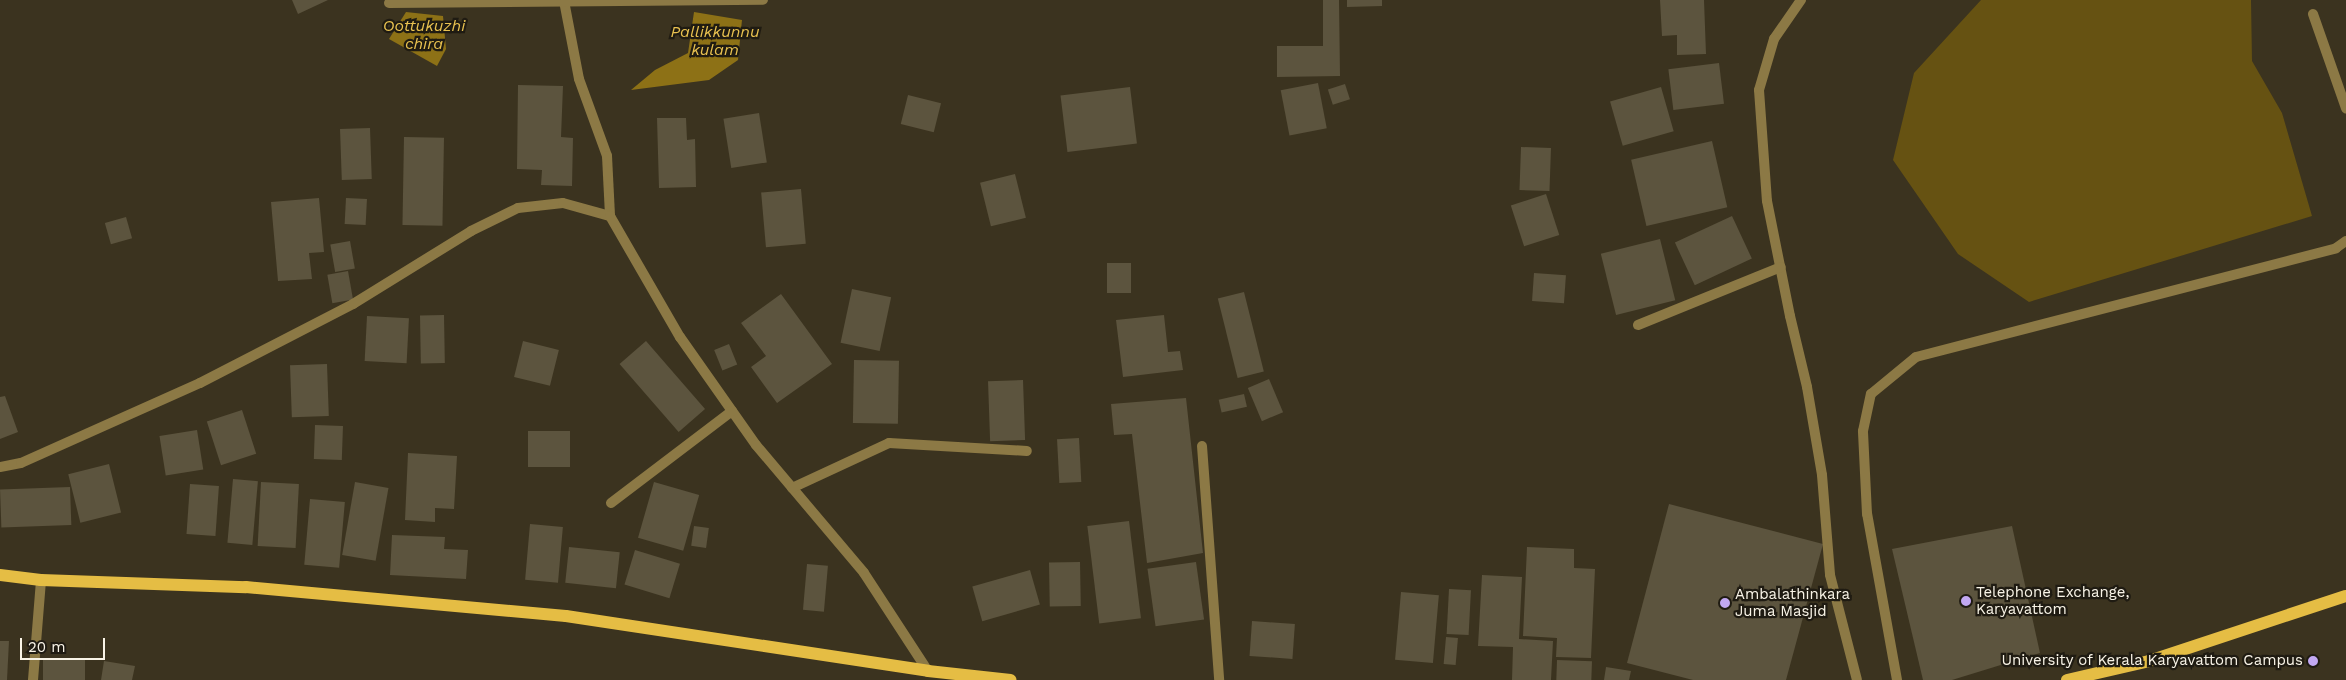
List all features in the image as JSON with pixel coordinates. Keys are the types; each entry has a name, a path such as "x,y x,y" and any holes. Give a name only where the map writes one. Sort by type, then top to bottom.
{"main road":[{"path":"0,575 41,580 246,587 566,616 928,672 1011,680"},
{"path":"2067,680 2150,661 2346,596"}],"street":[{"path":"389,3 763,0"},
{"path":"1802,0 1774,38 1759,90 1768,202 1822,475 1830,575 1857,680"},
{"path":"564,1 579,79 607,156 610,216 680,337 756,445 864,573 928,672"},
{"path":"2313,14 2346,108"},
{"path":"0,467 20,462 200,383 353,304 472,231 518,208 563,202 610,216"},
{"path":"1897,680 1866,514 1863,431 1871,394 1916,357 2336,248 2346,241"},
{"path":"1638,325 1781,267"},
{"path":"611,503 732,411"},
{"path":"792,488 888,444 1028,451"},
{"path":"1202,446 1219,680"},
{"path":"33,680 41,580"}],"shaded area":[{"path":"1981,0 2251,0 2252,61 2282,113 2312,216 2029,302 1958,254 1893,160 1914,73"}],"water":[{"name":"Oottukuzhi chira","path":"406,12 443,16 446,49 437,66 389,39"},
{"name":"Pallikkunnu kulam","path":"694,12 742,20 738,60 709,80 631,90 655,70 688,53"}],"building":[{"path":"292,0 328,0 298,14"},
{"path":"1323,0 1339,0 1340,76 1277,77 1277,46 1323,46"},
{"path":"1347,0 1382,0 1382,6 1347,7"},
{"path":"1660,0 1704,0 1706,54 1677,55 1677,35 1662,36"},
{"path":"1719,63 1724,104 1673,110 1668,69"},
{"path":"1318,83 1327,128 1289,135 1281,90"},
{"path":"1345,84 1350,99 1333,105 1328,90"},
{"path":"518,85 563,86 561,137 573,138 572,186 541,185 542,170 517,169"},
{"path":"1130,87 1137,144 1067,152 1061,96"},
{"path":"1661,87 1674,131 1623,146 1610,102"},
{"path":"908,95 941,103 934,132 901,124"},
{"path":"759,113 767,162 731,168 723,119"},
{"path":"657,118 686,118 687,140 695,139 696,187 659,188"},
{"path":"370,128 372,179 342,180 340,129"},
{"path":"404,137 444,138 442,226 402,225"},
{"path":"1712,141 1727,207 1646,226 1631,160"},
{"path":"1521,147 1551,148 1549,191 1519,190"},
{"path":"1015,174 1026,218 991,226 980,183"},
{"path":"801,189 806,244 766,247 761,192"},
{"path":"1546,194 1559,235 1524,246 1511,205"},
{"path":"319,198 324,252 309,253 312,279 278,281 271,202"},
{"path":"346,198 367,199 366,225 345,224"},
{"path":"1732,216 1752,259 1695,285 1675,243"},
{"path":"126,217 132,238 111,244 105,223"},
{"path":"1660,239 1675,300 1616,315 1601,254"},
{"path":"350,241 355,269 335,272 330,244"},
{"path":"1107,263 1131,263 1131,293 1107,293"},
{"path":"348,271 353,300 332,303 327,275"},
{"path":"1534,273 1566,275 1564,303 1532,301"},
{"path":"852,289 891,297 880,351 841,343"},
{"path":"1244,292 1264,372 1238,378 1218,299"},
{"path":"781,294 832,364 777,403 751,367 766,356 741,323"},
{"path":"420,315 444,315 445,363 421,363"},
{"path":"1164,315 1168,352 1180,351 1183,370 1123,377 1116,320"},
{"path":"367,316 409,318 407,363 365,361"},
{"path":"523,341 559,350 550,386 514,377"},
{"path":"646,341 705,409 679,432 620,364"},
{"path":"729,344 737,364 722,370 714,350"},
{"path":"854,360 899,361 898,424 853,423"},
{"path":"327,364 329,416 292,417 290,365"},
{"path":"1269,379 1283,412 1262,421 1248,388"},
{"path":"1023,380 1025,440 990,441 988,381"},
{"path":"1244,394 1247,407 1222,413 1219,400"},
{"path":"5,396 18,432 0,439 0,397"},
{"path":"1186,398 1203,553 1147,563 1132,434 1114,435 1111,404"},
{"path":"242,410 256,454 221,465 207,421"},
{"path":"315,425 343,426 342,460 314,459"},
{"path":"197,430 203,470 166,475 159,436"},
{"path":"528,431 570,431 570,467 528,467"},
{"path":"1079,438 1081,482 1059,483 1057,439"},
{"path":"408,453 457,456 454,509 435,508 435,522 405,520"},
{"path":"109,464 121,513 80,523 68,474"},
{"path":"233,479 258,481 252,545 227,543"},
{"path":"261,482 299,484 296,548 258,546"},
{"path":"355,482 388,488 376,561 342,555"},
{"path":"654,482 699,495 683,551 638,538"},
{"path":"190,484 219,486 215,536 187,534"},
{"path":"70,487 71,525 1,527 0,489"},
{"path":"310,499 345,502 339,568 304,565"},
{"name":"Ambalathinkara Juma Masjid","path":"1669,504 1823,544 1786,680 1693,680 1627,663"},
{"path":"1129,521 1141,618 1099,623 1087,526"},
{"path":"530,524 563,527 558,583 525,580"},
{"path":"694,526 709,528 706,548 691,546"},
{"name":"Telephone Exchange, Karyavattom","path":"2012,526 2040,653 1952,680 1923,680 1892,549"},
{"path":"392,535 445,537 444,549 468,550 466,579 390,575"},
{"path":"569,547 620,552 616,588 565,583"},
{"path":"1527,547 1574,549 1574,568 1595,569 1591,658 1556,657 1557,638 1523,636"},
{"path":"635,550 680,564 669,598 624,584"},
{"path":"1080,562 1081,606 1050,607 1049,563"},
{"path":"1196,562 1204,619 1156,626 1147,569"},
{"path":"807,564 828,566 824,612 803,610"},
{"path":"1030,570 1040,605 982,621 972,587"},
{"path":"1482,575 1522,577 1519,639 1553,641 1551,680 1512,680 1513,647 1478,646"},
{"path":"1449,589 1471,590 1469,635 1447,634"},
{"path":"1401,592 1439,595 1433,663 1395,660"},
{"path":"1252,621 1295,624 1292,659 1250,656"},
{"path":"1446,637 1458,638 1456,665 1444,664"},
{"path":"0,641 9,641 7,680 0,680"},
{"path":"43,658 85,658 85,680 43,680"},
{"path":"1557,660 1592,661 1591,680 1556,680"},
{"path":"104,661 135,666 132,680 101,680"},
{"path":"1606,667 1631,671 1629,680 1604,680"}],"place":[{"name":"Telephone Exchange, Karyavattom","path":"1966,601"},
{"name":"Ambalathinkara Juma Masjid","path":"1725,603"},
{"name":"University of Kerala Karyavattom Campus","path":"2313,661"}]}
